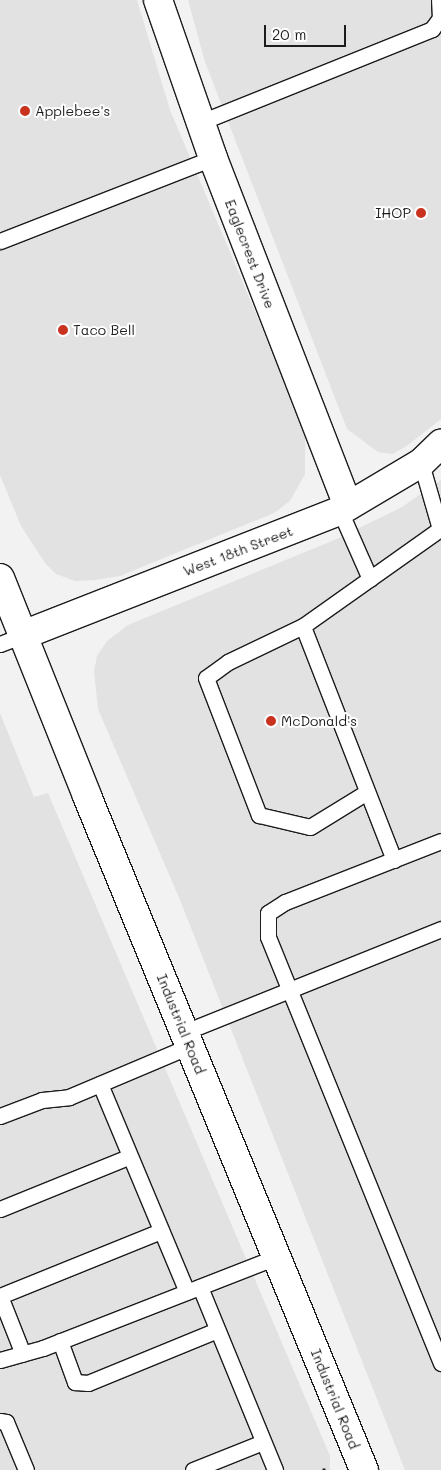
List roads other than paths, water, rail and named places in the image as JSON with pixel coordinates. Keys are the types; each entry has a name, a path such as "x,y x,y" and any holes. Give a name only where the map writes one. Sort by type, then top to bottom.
{"street":[{"name":"Eaglecrest Drive","path":"158,0 213,158 344,509"},
{"name":"West 18th Street","path":"12,640 344,509 421,463 441,444"},
{"name":"Industrial Road","path":"0,578 12,640 83,787 364,1470"}],"lane":[{"path":"201,122 432,29 440,18 439,0"},
{"path":"0,242 213,158"},
{"path":"367,792 310,827 259,815 206,678 228,662 303,626 440,531 421,463"},
{"path":"344,509 370,579"},
{"path":"303,626 394,860"},
{"path":"441,841 285,902 268,913 268,936 289,991 441,1363"},
{"path":"0,1116 42,1100 69,1097 100,1084 188,1039 289,991 441,929"},
{"path":"100,1084 128,1157 161,1231 217,1330 274,1470"},
{"path":"0,1209 128,1157"},
{"path":"23,1354 0,1296 161,1231"},
{"path":"0,1360 60,1342 277,1257"},
{"path":"60,1342 74,1382 88,1383 217,1330"},
{"path":"0,1421 6,1422 26,1470"},
{"path":"193,1470 263,1442"}],"place":[{"name":"Applebee's","path":"25,111"},
{"name":"IHOP","path":"421,213"},
{"name":"Taco Bell","path":"63,330"},
{"name":"McDonald's","path":"271,721"}]}
